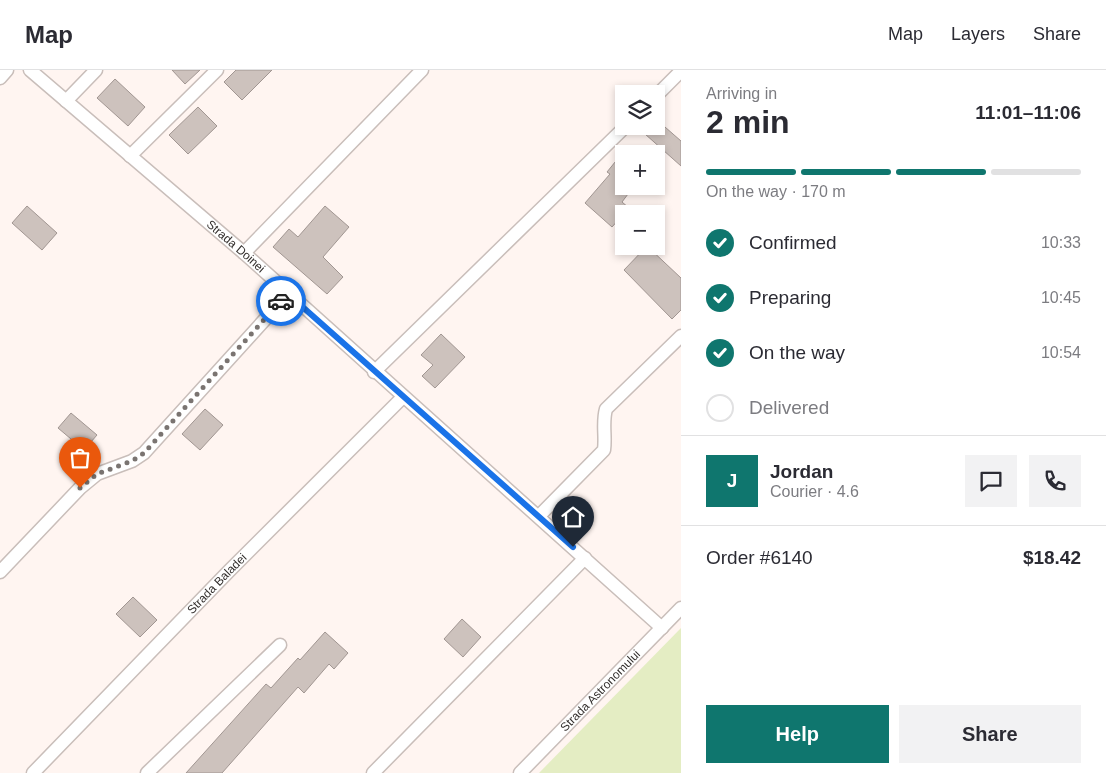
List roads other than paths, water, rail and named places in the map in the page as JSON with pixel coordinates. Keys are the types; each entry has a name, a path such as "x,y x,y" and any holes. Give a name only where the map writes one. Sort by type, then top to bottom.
{"street":[{"path":"0,78 7,70"},
{"name":"Strada Doinei","path":"30,70 244,253 374,372 539,516 662,628"},
{"path":"66,101 96,70"},
{"path":"130,156 217,70"},
{"path":"244,253 422,70"},
{"path":"665,87 681,71"},
{"path":"374,372 557,196 617,135"},
{"path":"0,572 80,488 97,474 132,461 144,453 288,294"},
{"path":"539,516 604,450 606,437 603,421 606,409 681,336"},
{"name":"Strada Baladei","path":"34,773 229,571 403,397"},
{"path":"373,773 585,558"},
{"name":"Strada Astronomului","path":"520,773 681,608"},
{"path":"147,773 280,645"}]}
